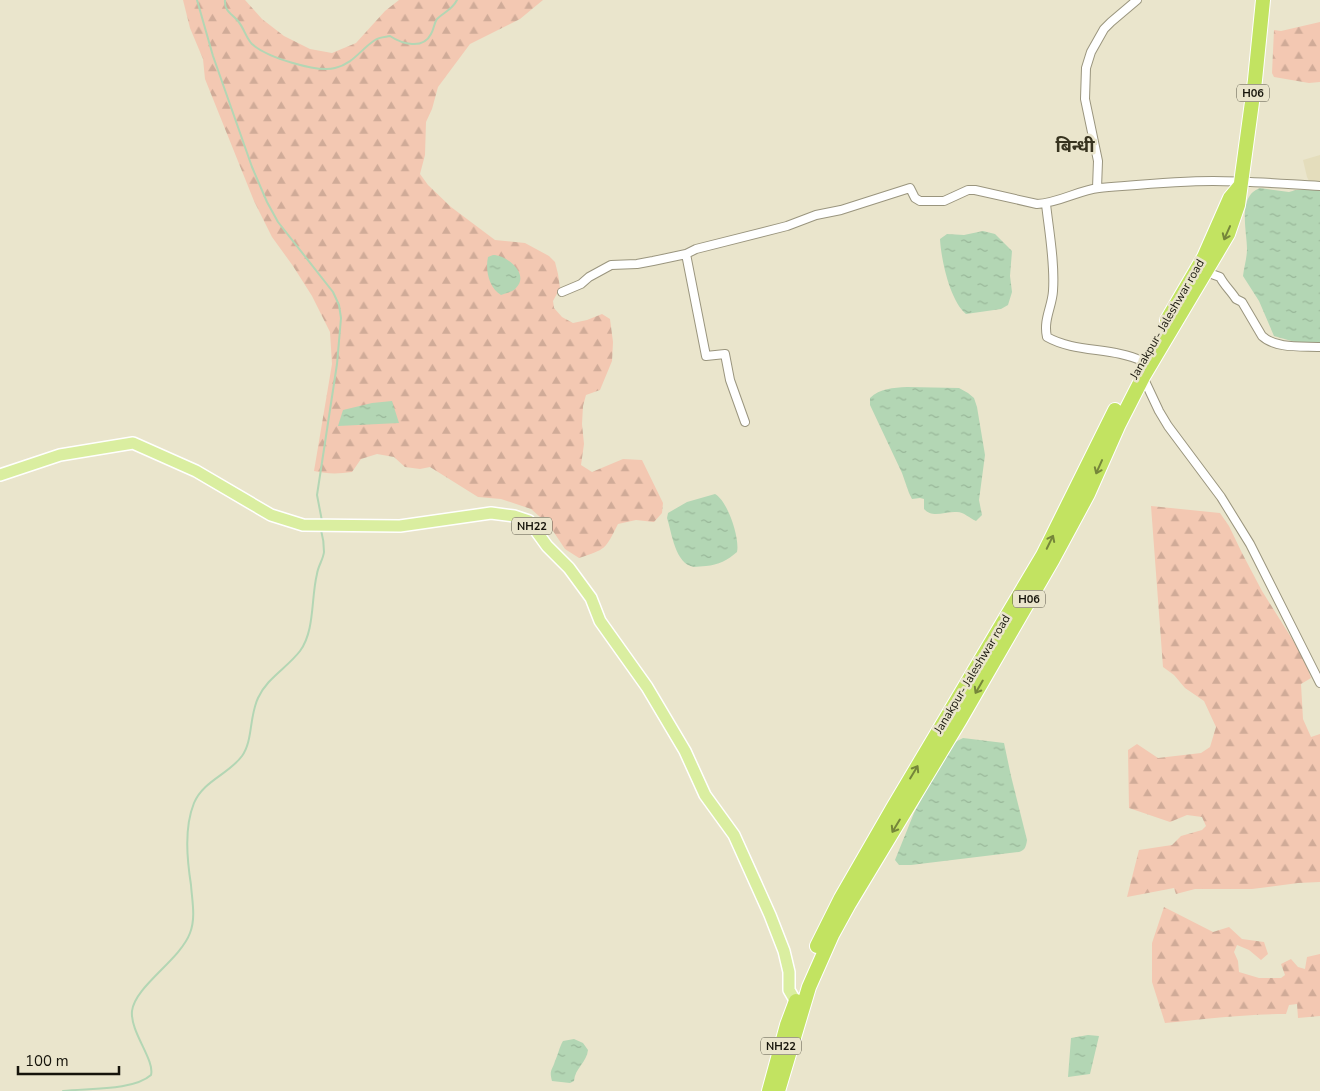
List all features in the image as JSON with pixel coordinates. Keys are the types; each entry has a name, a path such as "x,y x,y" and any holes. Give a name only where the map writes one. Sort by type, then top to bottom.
{"highway":[{"name":"Janakpur- Jaleshwar road","path":"769,1091 787,1025 809,987 845,912 960,720 1053,559 1088,494 1119,424 1143,377 1228,234 1238,205 1255,80 1263,0"},
{"name":"Janakpur- Jaleshwar road","path":"778,1091 810,960 833,913 894,806 1043,555 1142,361 1204,257 1230,198 1241,184"}],"main road":[{"name":"NH22","path":"0,475 60,455 133,443 196,471 271,515 303,525 400,526 491,513 514,516 529,522 547,546 569,568 591,598 600,621 647,687 685,751 705,795 734,835 770,914 784,951 790,972 789,990 800,1004"}],"street":[{"path":"1097,188 1098,161 1085,99 1086,68 1104,29 1137,0"},
{"path":"562,292 580,284 611,265 637,264 686,254 696,249 786,226 910,188 915,198 920,201 944,201 968,190 975,190 1028,203 1046,204 1097,188 1188,182 1320,186"},
{"path":"1046,204 1053,292 1046,320 1045,329 1047,337 1070,345 1133,356 1142,361"},
{"path":"686,254 706,356 725,354 730,380 745,422"},
{"path":"1206,272 1220,277 1236,299 1242,302 1266,340 1284,345 1320,348"},
{"path":"1143,377 1156,406 1168,426 1221,497 1250,544 1320,683"}],"shaded area":[{"path":"1320,155 1320,184 1310,183 1303,160"}],"green space":[{"path":"183,0 245,0 262,19 284,36 310,49 332,53 356,43 385,11 399,0 543,0 520,19 470,44 438,87 426,122 425,155 420,174 428,185 451,207 495,240 525,243 549,256 555,262 560,288 553,301 554,308 562,317 573,323 602,314 610,319 613,342 612,361 600,390 586,395 583,406 584,444 581,465 592,472 623,459 642,460 663,503 662,513 654,522 636,520 618,524 604,547 595,553 579,558 565,549 549,525 531,509 501,499 478,497 430,467 420,469 405,467 394,457 377,454 361,459 352,472 323,473 314,471 332,364 330,332 312,296 272,237 254,201 205,79 203,59 190,28"},
{"path":"1320,22 1320,82 1309,83 1274,77 1272,73 1274,30 1281,31"},
{"path":"1151,506 1220,513 1229,526 1262,591 1304,658 1311,678 1301,684 1303,719 1311,737 1320,734 1320,882 1252,889 1195,889 1176,894 1174,888 1127,897 1139,850 1172,845 1181,836 1202,830 1206,826 1202,817 1187,815 1170,822 1129,808 1128,750 1137,744 1158,758 1201,753 1210,747 1216,727 1204,701 1185,688 1174,675 1163,667"},
{"path":"1164,907 1213,932 1229,927 1242,939 1264,942 1268,954 1261,960 1249,950 1237,945 1234,952 1238,961 1239,972 1259,978 1281,978 1285,975 1281,964 1291,959 1298,967 1305,969 1307,957 1320,954 1320,1016 1298,1018 1297,1004 1289,1005 1286,1014 1165,1023 1152,982 1152,943"}],"water":[{"path":"1260,188 1289,192 1320,189 1320,343 1295,342 1274,336 1259,301 1243,276 1247,252 1246,206 1248,198"},
{"path":"983,231 995,234 1012,251 1010,276 1012,292 1008,305 1001,309 966,314 955,300 947,279 940,239 947,234 964,235"},
{"path":"493,255 504,258 519,271 520,283 513,290 501,295 493,288 488,273 488,257"},
{"path":"907,387 959,388 974,398 985,455 979,500 982,515 976,521 960,512 931,514 924,509 924,499 912,499 870,405 870,398 878,392"},
{"path":"392,401 399,423 338,426 343,410 372,403"},
{"path":"715,494 724,504 732,521 737,538 737,552 719,563 694,567 688,565 682,560 675,547 667,518 668,513 687,502"},
{"path":"963,738 1004,743 1027,840 1025,848 1019,852 899,865 895,860 914,813 948,750"},
{"path":"1088,1035 1099,1036 1090,1074 1068,1077 1071,1038"},
{"path":"574,1039 583,1043 588,1050 586,1058 576,1072 574,1081 570,1083 552,1081 551,1071 560,1046 563,1041"}],"waterway":[{"path":"197,0 213,56 252,167 267,202 278,222 333,292 339,305 341,318 337,364 317,495 322,521"},
{"path":"225,0 227,10 240,24 250,42 259,49 292,63 327,69 347,63 380,38 390,36 412,44 423,42 431,34 437,19 450,9 457,0"},
{"path":"63,1091 122,1086 133,1084 151,1075 149,1062 132,1019 132,1011 141,992 185,943 192,927 193,909 187,844 189,823 194,803 203,789 242,756 248,743 253,713 258,698 272,679 295,657 305,643 310,624 315,583 324,552 321,530"}],"district":[{"name":"बिन्धी","path":"1075,146"}]}
